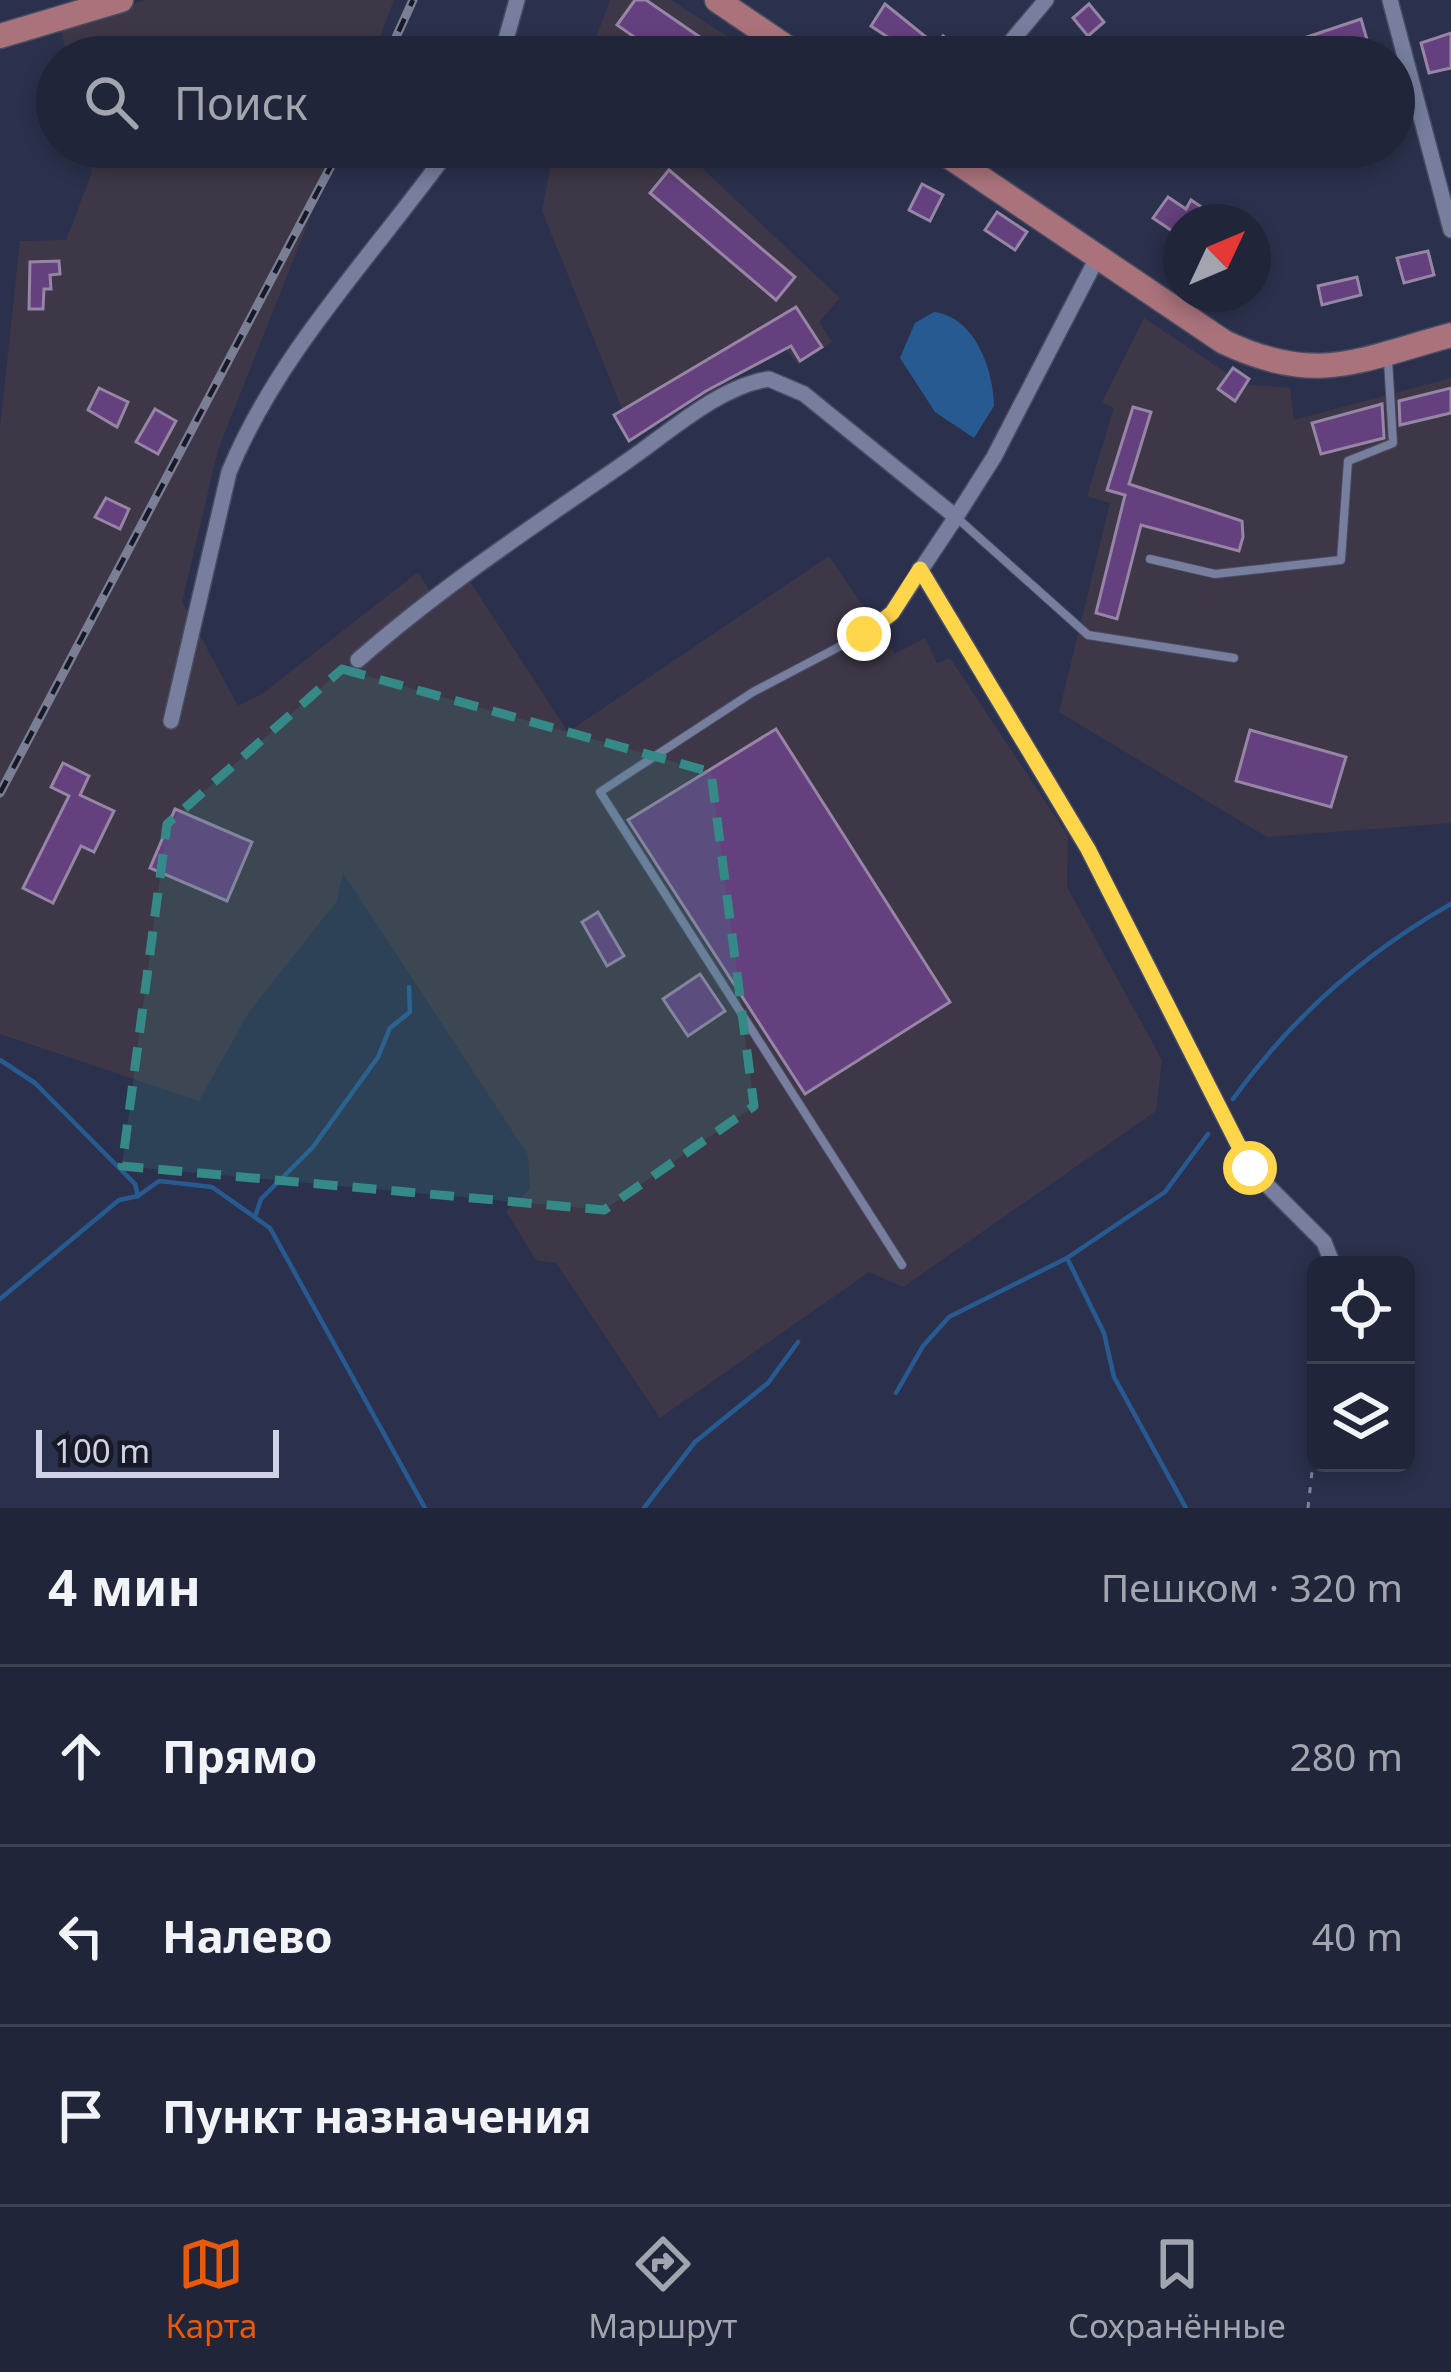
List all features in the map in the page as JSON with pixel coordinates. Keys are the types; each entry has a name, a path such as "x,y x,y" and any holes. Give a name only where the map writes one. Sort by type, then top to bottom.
{"main road":[{"path":"0,36 122,0"},
{"path":"717,0 770,36"},
{"path":"966,168 1224,343 1274,364 1331,368 1451,335"}],"street":[{"path":"507,36 517,0"},
{"path":"1016,36 1046,0"},
{"path":"1390,0 1400,36"},
{"path":"1415,94 1451,230"},
{"path":"171,721 229,472 244,435 276,378 435,168"},
{"path":"874,628 920,569 994,457 1096,260"},
{"path":"358,660 500,548 662,437 755,381 784,382 804,394 956,517"},
{"path":"920,569 1088,849 1250,1168 1324,1242 1330,1256"}],"lane":[{"path":"1150,559 1215,574 1341,560 1348,461 1394,443 1387,352"},
{"path":"956,517 1088,635 1234,658"},
{"path":"874,628 753,692 599,792 902,1265"}],"path":[{"path":"1307,1508 1311,1472"}],"highlighted area":[{"path":"342,669 711,772 754,1106 604,1210 122,1166 167,824"}],"shaded area":[{"path":"145,0 394,0 380,36 62,36 60,25"},
{"path":"610,0 671,0 727,36 597,36"},
{"path":"91,168 330,168 218,450 182,602 238,706 262,694 418,572 432,595 463,571 568,732 829,556 895,654 925,638 937,663 950,658 1068,836 1067,887 1162,1060 1156,1111 903,1287 869,1272 660,1418 556,1263 536,1260 506,1211 530,1189 528,1155 343,873 337,901 249,1012 199,1101 0,1034 0,428 20,241 66,240"},
{"path":"550,168 704,168 840,298 819,322 832,342 798,365 785,348 633,436 542,211"},
{"path":"1144,318 1243,384 1290,388 1294,420 1451,378 1451,823 1267,837 1059,712 1110,503 1087,496 1114,408 1102,402"}],"water":[{"path":"934,312 948,316 971,334 990,376 994,406 974,438 935,412 900,358 915,323"}],"building":[{"path":"635,0 646,0 698,36 633,36 617,25"},
{"path":"885,4 925,36 886,36 871,26"},
{"path":"1089,4 1104,22 1088,36 1073,18"},
{"path":"1361,19 1366,36 1310,36"},
{"path":"1451,33 1451,68 1429,73 1421,43"},
{"path":"669,170 795,277 776,300 650,193"},
{"path":"922,184 943,195 930,221 909,210"},
{"path":"1163,204 1163,225 1153,218"},
{"path":"997,212 1027,232 1015,250 985,230"},
{"path":"1428,251 1434,275 1404,283 1397,258"},
{"path":"59,261 60,274 50,275 51,289 44,289 43,309 29,309 30,262"},
{"path":"1357,277 1361,295 1322,305 1318,286"},
{"path":"796,307 822,347 800,361 791,346 706,391 629,441 614,415"},
{"path":"1233,368 1249,379 1235,401 1218,389"},
{"path":"99,388 128,402 117,427 88,410"},
{"path":"1451,388 1451,413 1400,425 1399,401"},
{"path":"1382,404 1384,438 1321,454 1312,423"},
{"path":"1133,407 1151,412 1129,484 1242,521 1243,537 1239,551 1141,525 1117,619 1096,613 1125,495 1107,490"},
{"path":"155,409 176,421 158,454 136,442"},
{"path":"106,498 129,509 120,529 95,517"},
{"path":"776,729 950,1002 805,1094 628,820"},
{"path":"1250,730 1346,757 1331,807 1236,781"},
{"path":"63,763 89,776 80,795 114,811 94,852 81,846 53,903 23,888 69,796 51,787"},
{"path":"175,809 252,842 227,901 150,868"},
{"path":"598,912 624,956 607,966 582,922"},
{"path":"700,974 725,1011 688,1036 663,999"}],"waterway":[{"path":"1233,1099 1280,1041 1331,990 1388,944 1451,904"},
{"path":"256,1214 261,1199 313,1147 378,1057 390,1028 410,1012 409,987"},
{"path":"0,1060 35,1083 135,1184 138,1196"},
{"path":"896,1393 923,1346 949,1317 1067,1258 1165,1192 1208,1134"},
{"path":"0,1299 119,1200 138,1196 159,1181 212,1187 270,1228 425,1508"},
{"path":"1067,1258 1104,1333 1114,1377 1186,1508"},
{"path":"644,1508 695,1442 768,1383 798,1342"}],"railway":[{"path":"397,36 413,0"},
{"path":"0,793 330,168"}],"route":[{"path":"864,634 892,613 920,569 1088,849 1250,1168"}]}
